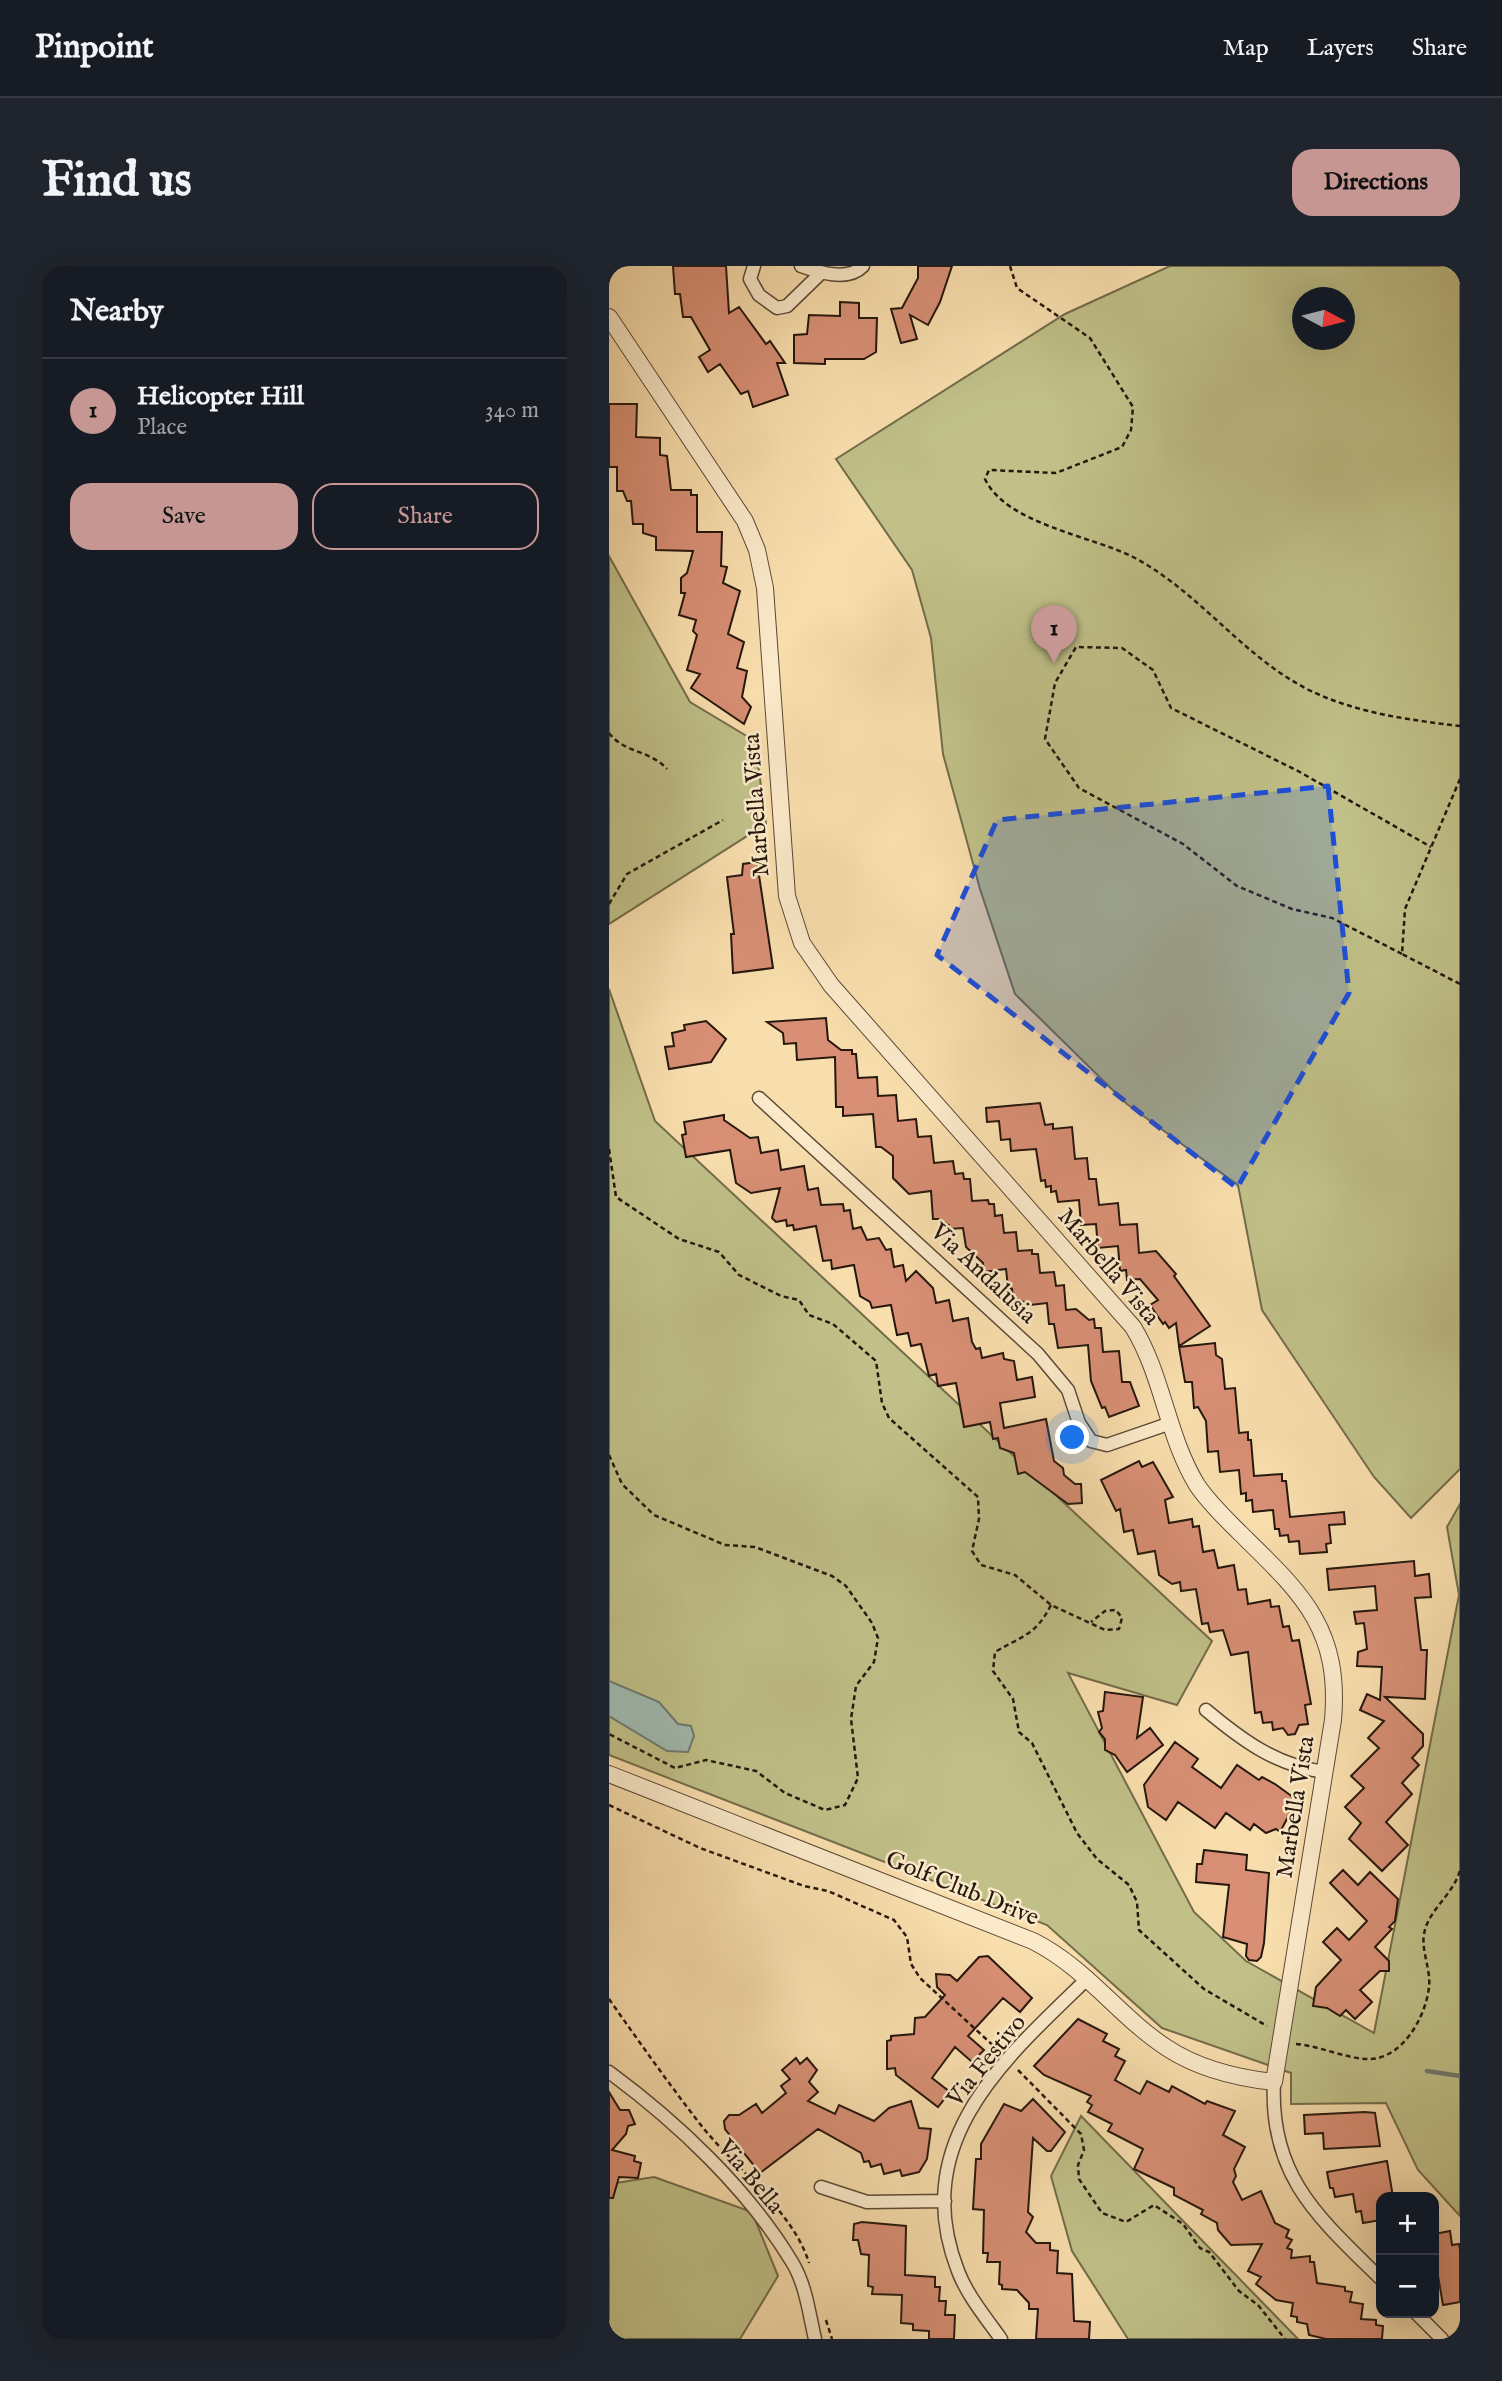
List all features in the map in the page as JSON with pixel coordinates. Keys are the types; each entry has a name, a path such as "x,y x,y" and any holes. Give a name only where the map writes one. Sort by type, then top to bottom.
{"street":[{"path":"754,266 750,279 759,295 777,308 787,306 821,273"},
{"path":"801,266 821,273 839,275 859,271 863,266"},
{"name":"Marbella Vista","path":"609,317 738,509 757,550 765,588 787,896 802,943 831,985 1133,1327 1152,1364 1171,1423 1198,1486 1212,1505 1288,1578 1317,1621 1330,1657 1334,1687 1333,1720 1274,2082 1277,2140 1300,2193 1314,2213 1376,2274"},
{"name":"Via Andalusia","path":"759,1098 1038,1353 1068,1390 1079,1423 1091,1441 1107,1445 1171,1423"},
{"path":"1206,1710 1259,1751 1324,1772"},
{"name":"Golf Club Drive","path":"609,1774 1033,1941 1068,1961 1151,2036 1184,2058 1221,2072 1274,2082"},
{"name":"Via Festivo","path":"1000,2339 959,2274 948,2240 945,2201 953,2143 964,2118 1009,2060 1088,1978"},
{"name":"Via Bella","path":"609,2072 724,2172 753,2209 792,2262 809,2306 815,2339"},
{"path":"821,2188 867,2202 945,2201"},
{"path":"1421,2318 1442,2339"}],"path":[{"path":"1010,266 1017,288 1090,338 1133,407 1131,430 1122,447 1056,473 989,470 985,479 990,490 1021,512 1132,556 1190,594 1254,655 1311,691 1391,718 1460,726"},
{"path":"1431,847 1298,771 1171,708 1153,670 1122,648 1076,647 1055,683 1045,739 1079,788 1183,844 1237,886 1292,909 1332,918 1460,984"},
{"path":"609,733 619,745 658,758 667,769"},
{"path":"1402,954 1405,909 1460,779"},
{"path":"609,904 627,874 723,820"},
{"path":"609,1149 616,1197 679,1239 719,1252 739,1275 781,1296 799,1300 809,1315 833,1324 876,1361 882,1403 888,1418 978,1497 979,1520 972,1551 981,1565 1015,1574 1051,1605 1105,1630 1119,1629 1122,1618 1116,1610 1105,1611 1091,1622"},
{"path":"609,1455 622,1483 654,1515 725,1545 766,1550 832,1576 846,1586 872,1623 879,1638 874,1662 856,1686 851,1719 858,1778 845,1805 825,1810 785,1793 756,1771 706,1760 675,1768 609,1734"},
{"path":"1051,1605 1041,1624 1028,1636 995,1652 993,1671 1013,1699 1019,1732 1033,1743 1077,1833 1097,1859 1129,1885 1137,1902 1139,1930 1203,1989 1294,2044 1312,2045 1369,2059 1389,2053 1423,2016 1429,1985 1423,1936 1427,1921 1458,1880 1460,1870"},
{"path":"609,1805 700,1848 804,1886 828,1891 894,1920 907,1937 911,1964 921,1978 1009,2060 1081,2134 1084,2150 1078,2165 1079,2179 1102,2213 1126,2222 1154,2205 1183,2224 1200,2249 1209,2252 1239,2291 1258,2305 1285,2339"}],"highlighted area":[{"path":"1328,786 1349,993 1237,1188 937,955 997,820"}],"green space":[{"path":"1170,266 1460,266 1460,1469 1411,1518 1374,1477 1262,1310 1238,1185 1127,1104 1015,994 980,889 943,754 931,638 912,570 836,459 1065,314"},
{"path":"609,556 690,702 755,741 766,824 609,924"},
{"path":"609,989 655,1121 1212,1641 1177,1705 1068,1673 1194,1912 1246,1961 1374,2033 1459,1595 1447,1527 1460,1504 1460,2216 1418,2170 1386,2103 1291,2104 1291,2073 1162,2028 1047,1925 609,1755"},
{"path":"1081,2116 1298,2339 1128,2339 1072,2251 1051,2176"},
{"path":"654,2177 752,2212 778,2276 740,2339 609,2339 609,2184"}],"water":[{"path":"609,1681 659,1702 678,1724 691,1726 694,1736 688,1752 667,1751 609,1716"}],"building":[{"path":"673,266 726,266 729,313 739,307 766,344 770,341 785,363 777,363 788,395 753,407 748,391 741,394 720,364 708,372 699,357 710,350 691,317 683,317 680,294 675,294"},
{"path":"918,266 952,266 940,302 928,325 910,315 917,339 901,343 891,309 902,308 918,278"},
{"path":"840,302 859,303 859,318 877,318 876,352 864,359 825,359 825,364 794,363 794,335 807,334 809,315 840,316"},
{"path":"609,404 637,404 636,437 660,438 660,455 667,456 671,490 691,490 691,495 697,495 697,532 722,532 721,566 727,567 723,583 740,591 728,634 744,642 737,668 747,671 742,697 751,707 744,724 691,688 700,674 687,670 697,635 693,631 696,620 679,615 685,593 681,593 681,578 687,573 693,551 656,550 656,537 643,533 643,524 633,524 631,501 627,501 623,491 617,491 617,467 609,467"},
{"path":"757,862 773,968 733,973 731,934 734,934 727,877 742,875 743,864"},
{"path":"826,1018 828,1040 841,1050 852,1050 852,1054 856,1054 858,1078 877,1077 878,1096 896,1095 898,1121 916,1119 918,1137 931,1136 934,1163 953,1161 955,1174 963,1173 964,1179 970,1179 972,1201 988,1200 989,1204 994,1204 995,1216 1002,1215 1004,1233 1016,1232 1018,1251 1032,1250 1032,1254 1038,1254 1040,1273 1054,1272 1056,1286 1064,1285 1066,1310 1076,1309 1089,1320 1094,1319 1095,1328 1101,1328 1103,1352 1119,1351 1122,1382 1130,1382 1139,1406 1109,1417 1105,1407 1102,1408 1091,1381 1088,1345 1058,1348 1054,1324 1049,1324 1047,1303 1030,1305 1013,1297 1012,1289 1008,1287 1006,1269 984,1272 983,1263 966,1247 963,1228 949,1229 949,1225 939,1219 933,1219 931,1191 909,1194 893,1178 893,1156 881,1147 876,1147 873,1114 843,1116 843,1107 836,1107 835,1057 797,1060 796,1043 784,1044 783,1033 767,1022"},
{"path":"706,1021 726,1039 711,1062 669,1069 665,1047 674,1046 672,1033 685,1030 684,1025"},
{"path":"1040,1103 1045,1125 1053,1124 1053,1129 1072,1127 1075,1159 1087,1158 1089,1179 1096,1179 1099,1205 1118,1203 1120,1225 1137,1224 1139,1253 1156,1251 1176,1274 1174,1276 1210,1326 1179,1346 1176,1323 1169,1328 1165,1322 1163,1324 1150,1305 1158,1300 1140,1279 1127,1280 1126,1270 1120,1271 1118,1246 1098,1248 1096,1224 1081,1225 1079,1200 1058,1202 1056,1191 1051,1192 1051,1186 1046,1187 1045,1180 1041,1181 1036,1149 1011,1151 1010,1139 1001,1140 999,1121 987,1122 986,1108"},
{"path":"724,1115 724,1120 750,1138 758,1137 761,1153 778,1150 781,1170 804,1166 808,1190 818,1188 821,1205 843,1204 844,1211 850,1210 853,1229 861,1227 867,1240 879,1238 886,1250 891,1249 894,1267 903,1265 906,1281 916,1271 933,1288 936,1303 949,1300 953,1321 968,1318 972,1342 976,1349 980,1348 982,1358 1003,1353 1004,1359 1014,1361 1017,1380 1032,1377 1035,1397 1000,1403 1004,1428 1046,1419 1054,1461 1063,1468 1064,1475 1075,1484 1081,1484 1082,1503 1068,1504 1025,1472 1018,1474 1014,1453 1000,1448 998,1438 993,1439 990,1422 964,1427 956,1383 938,1386 936,1374 929,1376 921,1344 911,1346 908,1333 897,1335 891,1305 872,1308 870,1302 860,1296 854,1265 832,1269 831,1260 823,1261 816,1226 794,1230 793,1225 787,1226 786,1220 776,1222 772,1218 780,1188 751,1193 736,1183 730,1150 686,1157 682,1135 686,1134 684,1122"},
{"path":"1215,1343 1216,1355 1222,1359 1225,1389 1235,1388 1239,1433 1248,1432 1248,1440 1251,1440 1254,1476 1282,1474 1282,1481 1286,1481 1290,1517 1344,1512 1345,1524 1329,1525 1331,1543 1326,1544 1327,1552 1300,1554 1299,1541 1289,1542 1288,1535 1280,1536 1279,1529 1275,1529 1273,1510 1253,1512 1252,1500 1246,1501 1246,1493 1241,1494 1239,1470 1220,1472 1218,1451 1208,1452 1206,1421 1198,1407 1194,1408 1192,1382 1185,1382 1179,1347"},
{"path":"1139,1461 1142,1467 1153,1462 1173,1497 1165,1500 1169,1523 1192,1519 1193,1527 1199,1526 1203,1552 1214,1550 1218,1568 1234,1565 1238,1590 1246,1589 1248,1604 1270,1600 1271,1607 1279,1606 1283,1627 1289,1626 1292,1641 1299,1640 1311,1704 1305,1705 1308,1724 1299,1725 1295,1734 1288,1735 1283,1728 1273,1730 1272,1722 1263,1723 1261,1712 1255,1713 1248,1652 1231,1655 1223,1630 1210,1632 1208,1623 1202,1624 1196,1589 1181,1591 1180,1582 1172,1584 1159,1575 1155,1551 1138,1554 1133,1530 1124,1532 1120,1509 1116,1511 1101,1480"},
{"path":"1414,1561 1415,1576 1429,1574 1431,1597 1415,1598 1421,1650 1427,1650 1425,1699 1385,1697 1423,1734 1423,1746 1412,1758 1419,1765 1402,1783 1412,1794 1386,1822 1408,1845 1382,1871 1349,1839 1361,1823 1345,1807 1364,1788 1351,1776 1379,1748 1368,1738 1384,1721 1360,1710 1367,1694 1380,1700 1382,1667 1357,1666 1358,1652 1367,1649 1364,1623 1356,1624 1354,1612 1377,1610 1375,1586 1329,1590 1327,1569"},
{"path":"1105,1692 1143,1697 1137,1738 1150,1728 1163,1745 1127,1772 1115,1755 1105,1750 1105,1739 1099,1732 1102,1728 1098,1712 1103,1711"},
{"path":"1175,1742 1198,1759 1192,1767 1221,1788 1237,1765 1259,1780 1262,1777 1275,1784 1297,1800 1280,1832 1276,1829 1266,1833 1254,1824 1250,1830 1226,1813 1215,1828 1178,1802 1166,1820 1148,1807 1144,1785"},
{"path":"1204,1850 1247,1855 1246,1870 1269,1873 1264,1943 1261,1957 1257,1961 1249,1960 1246,1956 1247,1944 1223,1937 1229,1885 1196,1882 1197,1864 1202,1864"},
{"path":"1343,1870 1358,1885 1370,1872 1398,1899 1395,1921 1389,1927 1392,1929 1375,1947 1389,1961 1389,1971 1380,1971 1360,1990 1372,2002 1355,2019 1346,2010 1340,2016 1327,2008 1313,2006 1316,1987 1341,1960 1323,1942 1337,1928 1349,1940 1367,1921 1330,1883"},
{"path":"988,1956 1032,1998 1020,2012 1003,1998 968,2036 984,2050 972,2062 955,2047 932,2078 950,2092 938,2107 896,2075 895,2068 887,2069 887,2041 891,2040 891,2036 914,2034 915,2018 925,2017 945,1995 937,1987 936,1974 950,1975 957,1981 979,1957"},
{"path":"1078,2019 1107,2034 1103,2041 1119,2049 1115,2056 1125,2061 1115,2080 1140,2094 1147,2081 1169,2092 1172,2086 1205,2104 1207,2101 1235,2111 1223,2135 1245,2147 1234,2169 1236,2176 1233,2182 1242,2200 1261,2191 1275,2223 1289,2230 1286,2237 1292,2240 1287,2248 1292,2250 1291,2258 1310,2256 1310,2262 1314,2262 1317,2283 1345,2287 1345,2291 1352,2292 1350,2302 1363,2304 1361,2319 1376,2320 1376,2325 1383,2326 1382,2339 1326,2339 1309,2335 1307,2324 1297,2322 1297,2317 1291,2316 1293,2303 1276,2300 1256,2284 1261,2277 1248,2271 1262,2244 1231,2245 1218,2230 1217,2223 1201,2214 1203,2210 1174,2195 1174,2188 1134,2169 1143,2149 1108,2131 1112,2124 1088,2112 1092,2105 1087,2102 1091,2096 1044,2075 1034,2066"},
{"path":"796,2058 800,2064 807,2058 817,2070 809,2082 818,2092 808,2101 835,2114 839,2105 874,2121 889,2108 911,2101 919,2128 931,2129 927,2159 919,2172 902,2176 900,2170 884,2174 881,2164 871,2167 869,2161 864,2162 861,2153 818,2129 760,2173 725,2129 724,2121 729,2115 739,2115 756,2104 762,2113 786,2093 781,2086 790,2079 782,2070"},
{"path":"609,2092 620,2110 629,2110 635,2124 628,2126 626,2134 612,2150 635,2156 634,2161 641,2163 638,2178 619,2177 613,2198 609,2198"},
{"path":"1033,2099 1065,2132 1051,2151 1047,2151 1033,2138 1028,2212 1033,2217 1026,2232 1036,2243 1050,2243 1050,2250 1058,2251 1057,2273 1072,2274 1074,2321 1090,2322 1089,2339 1036,2339 1038,2309 1029,2309 1029,2303 1017,2290 1002,2289 999,2284 1000,2262 987,2262 988,2253 983,2253 984,2210 973,2209 976,2159 981,2159 981,2144 1004,2104 1021,2111"},
{"path":"1375,2113 1380,2146 1324,2149 1323,2133 1305,2134 1304,2115"},
{"path":"1387,2161 1392,2192 1376,2192 1376,2221 1363,2223 1361,2211 1356,2212 1353,2194 1335,2197 1327,2172"},
{"path":"862,2222 906,2226 905,2275 935,2277 935,2287 940,2287 939,2301 946,2301 945,2315 955,2315 954,2339 929,2339 929,2331 913,2330 913,2324 901,2323 902,2295 872,2294 873,2287 868,2286 869,2255 861,2254 858,2240 853,2240 854,2224"},
{"path":"1450,2231 1452,2245 1459,2244 1460,2302 1443,2305 1439,2282 1439,2233"}],"waterway":[{"path":"1427,2071 1460,2076"}],"place":[{"name":"Helicopter Hill","path":"1054,663"}]}
